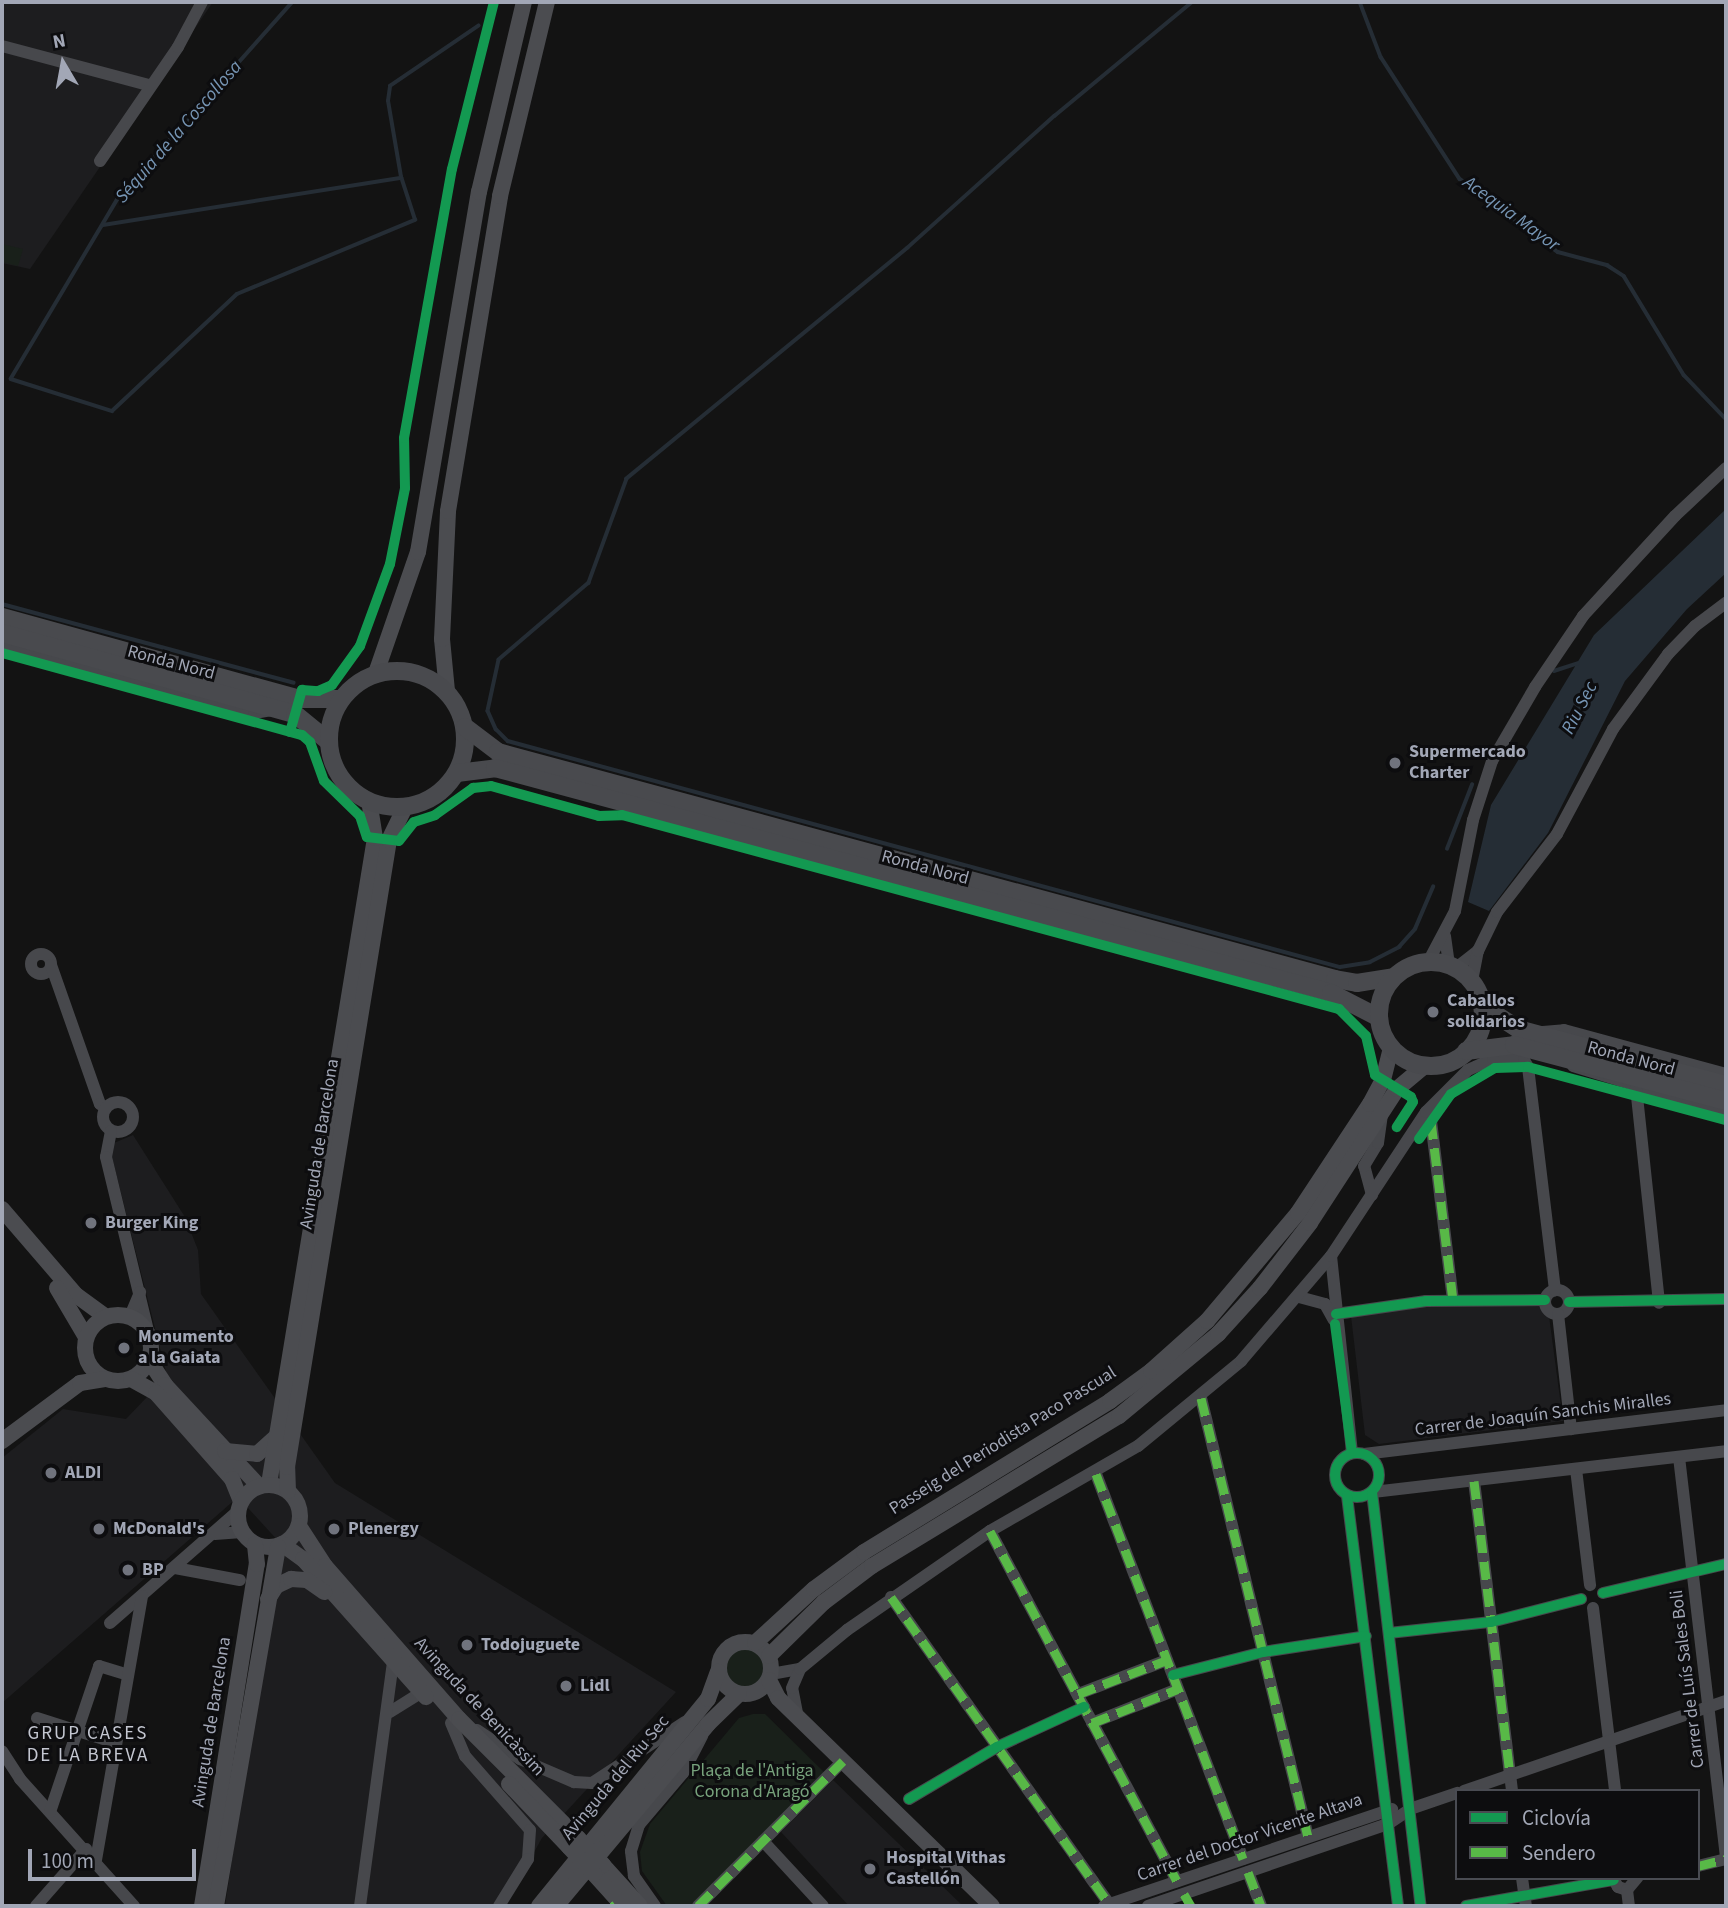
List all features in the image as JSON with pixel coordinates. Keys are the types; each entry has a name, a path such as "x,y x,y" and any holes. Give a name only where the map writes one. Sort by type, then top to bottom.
{"main road":[{"path":"376,673 418,552 479,192 524,2"},
{"path":"447,691 424,676 400,670 376,673 341,699 331,719 328,741 336,770 351,790 369,802 405,807 428,800 457,773 465,749 465,727 447,691 442,639 449,510 500,196 547,2"},
{"name":"Ronda Nord","path":"2,617 299,699 341,699"},
{"name":"Ronda Nord","path":"2,633 295,713 328,741"},
{"name":"Ronda Nord","path":"465,727 498,752 1335,979 1357,983 1394,977"},
{"name":"Ronda Nord","path":"457,773 495,768 508,771 1331,993 1378,1017"},
{"name":"Avinguda de Barcelona","path":"264,1485 279,1434 375,838 369,802"},
{"name":"Avinguda de Barcelona","path":"288,1490 287,1467 389,840 405,807"},
{"path":"1428,962 1453,966 1472,981 1483,1006 1481,1029 1466,1051 1449,1063 1424,1066 1404,1059 1391,1047 1378,1017 1382,995 1394,977 1409,966 1428,962"},
{"name":"Ronda Nord","path":"1483,1006 1518,1029 1726,1085"},
{"name":"Ronda Nord","path":"1466,1051 1514,1045 1726,1101"},
{"name":"Passeig del Periodista Paco Pascual","path":"755,1643 814,1588 864,1552 1110,1401 1152,1371 1207,1321 1298,1213 1377,1092 1391,1047"},
{"name":"Passeig del Periodista Paco Pascual","path":"770,1669 824,1602 872,1566 962,1507 1077,1444 1161,1384 1199,1351 1260,1289 1397,1089 1424,1066"},
{"path":"2,1209 76,1295 105,1317 130,1316 143,1325 151,1343 149,1360 131,1378"},
{"path":"2,1225 68,1302 86,1337 87,1361 80,1383"},
{"path":"86,1337 105,1317"},
{"path":"2,1441 80,1383 131,1378 156,1393 232,1479 242,1532 255,1544 280,1545 299,1526 300,1508 288,1490 264,1485 226,1451 165,1385 149,1360"},
{"path":"87,1361 105,1379"},
{"path":"226,1451 257,1454 279,1434"},
{"path":"239,1506 264,1485"},
{"name":"Avinguda de Benicàssim","path":"299,1526 325,1566 455,1721"},
{"name":"Avinguda de Barcelona","path":"202,1906 255,1576 255,1544"},
{"name":"Avinguda de Barcelona","path":"216,1906 265,1602 280,1545"},
{"name":"Avinguda de Benicàssim","path":"280,1545 303,1559 332,1596 393,1663 455,1721 599,1869 640,1906"},
{"path":"265,1602 276,1586 291,1578 307,1580 332,1596"},
{"path":"778,1698 770,1669 755,1643 741,1641 728,1647 718,1672 725,1686 739,1694 756,1693 778,1698 992,1906"},
{"path":"756,1693 770,1669"},
{"name":"Avinguda del Riu Sec","path":"556,1906 700,1721 718,1672"},
{"name":"Avinguda del Riu Sec","path":"539,1906 700,1721 739,1694"},
{"name":"Avinguda de Benicàssim","path":"599,1869 623,1906"}],"street":[{"path":"100,161 149,85 178,47 202,2"},
{"path":"2,46 149,85"},
{"path":"1428,962 1445,936 1462,886 1473,820 1492,761 1535,687 1583,616 1675,516 1726,468"},
{"path":"1472,981 1478,951 1497,912 1579,800 1613,729 1668,654 1695,625 1726,603"},
{"name":"Ronda Nord","path":"2,644 254,713 277,709"},
{"path":"1445,936 1453,966 1478,951"},
{"path":"47,970 58,988 100,1104 106,1108"},
{"name":"Ronda Nord","path":"1535,1033 1564,1030 1726,1073"},
{"name":"Ronda Nord","path":"1562,1056 1577,1071 1726,1113"},
{"path":"800,1719 791,1699 800,1669 891,1597 990,1531 1096,1474 1200,1398 1299,1297 1331,1256 1426,1112 1468,1070 1510,1057 1524,1060 1528,1067 1555,1290"},
{"path":"1636,1087 1659,1297"},
{"path":"106,1108 121,1102 132,1111 130,1128 110,1131"},
{"path":"106,1108 104,1125 110,1131"},
{"path":"1426,1112 1431,1121 1453,1300"},
{"name":"Passeig del Periodista Paco Pascual","path":"1372,1195 1364,1166 1378,1143 1382,1114"},
{"path":"110,1131 106,1157 141,1289 151,1343"},
{"path":"1331,1256 1335,1319 1358,1453"},
{"path":"1317,1274 1333,1287"},
{"path":"1317,1274 1325,1304 1335,1319"},
{"path":"130,1316 141,1289"},
{"path":"1335,1319 1453,1300 1545,1300 1555,1290"},
{"path":"1555,1290 1565,1293 1569,1302"},
{"path":"1299,1297 1325,1304"},
{"path":"1571,1429 1558,1314 1569,1302 1659,1297 1726,1299"},
{"path":"1545,1300 1548,1310 1558,1314"},
{"path":"1200,1398 1308,1836"},
{"name":"Carrer de Joaquín Sanchis Miralles","path":"1358,1453 1726,1410"},
{"path":"1358,1453 1340,1460 1334,1473 1337,1486 1347,1496 1360,1498 1373,1492 1726,1451"},
{"path":"1358,1453 1376,1463 1380,1478 1373,1492 1421,1906"},
{"name":"Carrer de Luís Sales Boli","path":"1679,1457 1726,1857"},
{"path":"1576,1469 1590,1585"},
{"path":"1096,1474 1243,1859"},
{"path":"1474,1481 1512,1789"},
{"path":"1347,1496 1398,1906"},
{"path":"110,1623 215,1534 239,1506"},
{"path":"990,1531 1177,1881"},
{"path":"215,1534 242,1532"},
{"path":"1590,1585 1603,1593 1726,1564"},
{"path":"175,1568 240,1580"},
{"path":"1581,1600 1582,1590 1590,1585"},
{"path":"1592,1608 1601,1603 1603,1593"},
{"path":"96,1860 142,1596"},
{"path":"891,1597 1106,1905"},
{"path":"1389,1633 1491,1622 1581,1600 1592,1608 1615,1789"},
{"path":"1172,1675 1263,1652 1366,1636"},
{"path":"1078,1694 1167,1660"},
{"path":"360,1906 390,1712 393,1663"},
{"path":"50,1812 99,1666 128,1675"},
{"path":"770,1669 800,1669"},
{"path":"1093,1723 1178,1689"},
{"path":"390,1712 422,1692"},
{"path":"1470,1789 1726,1701"},
{"path":"909,1799 998,1747 1084,1707"},
{"path":"37,1718 116,1743"},
{"path":"455,1721 520,1759 574,1782 592,1783 700,1721"},
{"name":"Avinguda de Benicàssim","path":"455,1721 466,1756 526,1822 531,1840 528,1858 499,1906"},
{"path":"655,1906 634,1876 631,1851 639,1825 682,1773 700,1721"},
{"path":"2,1751 50,1812 96,1860 134,1906"},
{"path":"698,1906 766,1844 843,1761"},
{"name":"Carrer del Doctor Vicente Altava","path":"1148,1906 1388,1824 1410,1809 1455,1794"},
{"name":"Carrer del Doctor Vicente Altava","path":"1106,1905 1386,1810 1410,1809"},
{"path":"766,1844 822,1906"},
{"path":"36,1906 86,1849"},
{"path":"1700,1865 1726,1857"},
{"path":"1248,1872 1261,1906"},
{"path":"1522,1880 1526,1906"},
{"path":"1466,1906 1524,1893 1608,1880"},
{"path":"1614,1880 1618,1887 1627,1890"},
{"path":"1629,1906 1627,1890 1635,1880"},
{"path":"1184,1894 1191,1906"}],"shaded area":[{"path":"2,2 213,2 30,269 2,263"},
{"path":"133,1135 185,1217 198,1250 201,1294 335,1483 676,1692 542,1838 504,1906 225,1906 280,1543 238,1497 2,1703 2,1458 63,1409 126,1419 167,1376 109,1145"},
{"path":"1541,1302 1549,1316 1563,1421 1379,1444 1365,1435 1351,1316 1396,1308"},
{"name":"Hospital Vithas Castellón","path":"833,1780 963,1906 849,1906 781,1832"}],"green space":[{"path":"2,244 23,249 18,266 2,262"},
{"path":"745,1649 758,1655 764,1668 758,1681 745,1687 732,1681 726,1668 732,1655"},
{"name":"Plaça de l'Antiga Corona d'Aragó","path":"765,1714 830,1778 702,1906 667,1906 642,1871 640,1852 650,1824 739,1718"}],"water":[{"name":"Riu Sec","path":"1726,509 1726,573 1687,609 1625,681 1548,833 1489,911 1468,902 1491,805 1594,635"}],"waterway":[{"name":"Séquia de la Coscollosa","path":"293,2 118,199 11,379 112,411 237,294 415,220 401,177 388,101 390,86 478,26"},
{"path":"1193,2 1055,116 908,248 627,479 589,583 499,660 488,711 496,729 508,741 1340,967 1370,962 1399,947 1415,929 1433,887"},
{"name":"Acequia Mayor","path":"1360,2 1381,57 1460,179 1558,252 1607,265 1624,276 1684,375 1726,419"},
{"path":"103,225 401,178"},
{"path":"2,604 294,683"},
{"path":"1554,671 1578,663"},
{"path":"1447,849 1472,785"}],"marked path":[{"path":"1431,1121 1453,1299"},
{"path":"1201,1398 1308,1836"},
{"path":"1096,1474 1243,1859"},
{"path":"1474,1481 1510,1775"},
{"path":"990,1531 1177,1881"},
{"path":"891,1597 1109,1904"},
{"path":"1078,1694 1167,1660"},
{"path":"1092,1723 1178,1689"},
{"path":"698,1906 843,1761"},
{"path":"1700,1866 1726,1859"},
{"path":"1248,1872 1261,1906"},
{"path":"1184,1894 1191,1906"}],"cycle path":[{"path":"290,732 302,690 318,691 332,685 360,646 390,564 405,488 404,438 452,169 494,2"},
{"path":"2,653 302,735 310,742 324,781 360,816 367,837 399,841 414,822 435,815 473,788 491,786 599,816 622,815 1339,1009 1366,1036 1375,1075 1411,1097 1413,1102 1397,1127"},
{"path":"1419,1139 1451,1094 1495,1068 1528,1067 1726,1120"},
{"path":"1569,1302 1726,1299"},
{"path":"1336,1314 1426,1301 1545,1300"},
{"path":"1335,1324 1352,1453"},
{"path":"1357,1453 1373,1459 1379,1475 1373,1491 1357,1497 1341,1491 1335,1475 1341,1459 1357,1453"},
{"path":"1372,1492 1421,1906"},
{"path":"1347,1496 1398,1906"},
{"path":"1603,1593 1726,1564"},
{"path":"1389,1633 1491,1622 1581,1599"},
{"path":"1173,1675 1263,1652 1366,1636"},
{"path":"909,1799 997,1747 1084,1707"},
{"path":"1466,1906 1614,1880"}],"place":[{"name":"Supermercado Charter","path":"1395,763"},
{"name":"Caballos solidarios","path":"1433,1012"},
{"name":"Burger King","path":"91,1223"},
{"name":"Monumento a la Gaiata","path":"124,1348"},
{"name":"ALDI","path":"51,1473"},
{"name":"McDonald's","path":"99,1529"},
{"name":"Plenergy","path":"334,1529"},
{"name":"BP","path":"128,1570"},
{"name":"Todojuguete","path":"467,1645"},
{"name":"Lidl","path":"566,1686"},
{"name":"Hospital Vithas Castellón","path":"870,1869"}],"district":[{"name":"GRUP CASES DE LA BREVA","path":"88,1745"}]}
